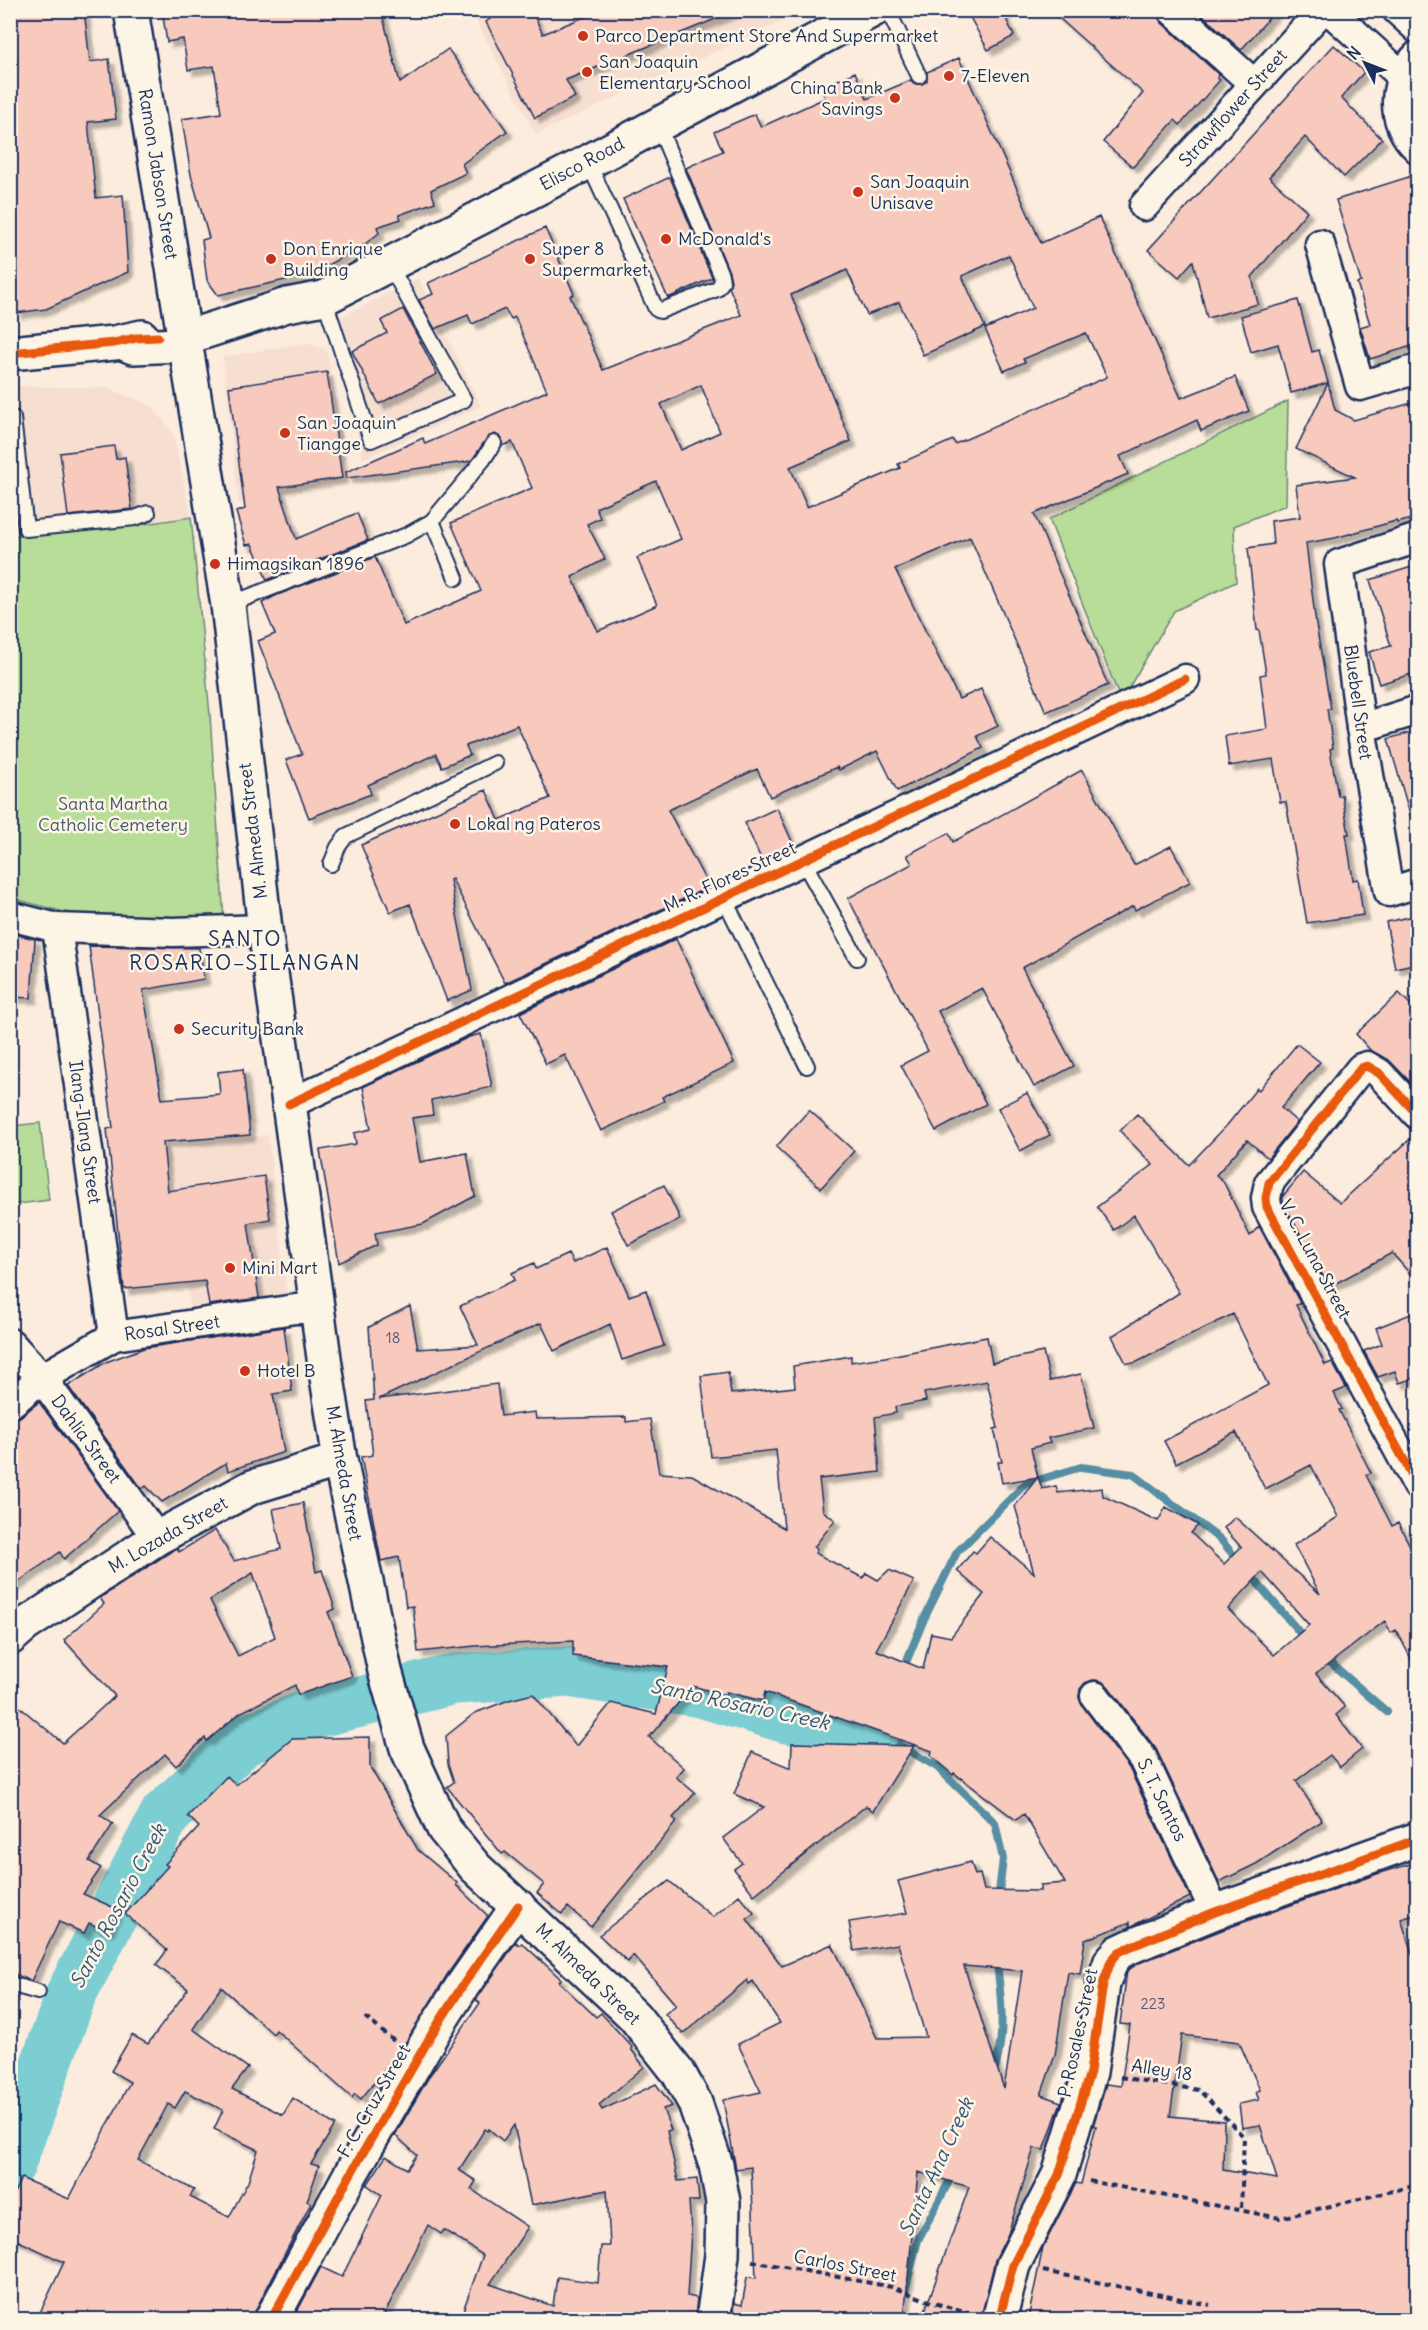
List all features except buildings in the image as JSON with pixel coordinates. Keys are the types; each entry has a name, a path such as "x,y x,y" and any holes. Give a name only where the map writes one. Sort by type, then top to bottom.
{"main road":[{"name":"Ramon Jabson Street","path":"131,10 185,338"},
{"name":"Elisco Road","path":"287,305 309,287 836,10"},
{"name":"Elisco Road","path":"10,353 121,342 133,347 179,345 185,338 287,305 324,298 588,162 873,10"},
{"name":"M. Almeda Street","path":"185,338 228,605 265,929 317,1309 340,1460 385,1671 407,1748 444,1829 475,1867 634,2016 678,2072 695,2103 716,2165 723,2202 722,2255 713,2319"},
{"name":"M. Lozada Street","path":"10,1638 25,1625 157,1538 252,1487 340,1460"},
{"name":"P. Rosales Street","path":"986,2317 1059,2175 1090,2072 1103,1984 1111,1961 1119,1952 1215,1912 1418,1839"},
{"name":"F. C. Cruz Street","path":"271,2319 350,2175 433,2032 518,1906"}],"street":[{"path":"1172,10 1254,84"},
{"name":"Strawflower Street","path":"1143,206 1322,10"},
{"path":"1329,10 1410,65 1396,94 1397,114 1404,132 1418,148"},
{"path":"1397,10 1418,29"},
{"path":"1320,244 1360,386 1418,369"},
{"name":"Bluebell Street","path":"1418,538 1339,564 1360,728 1389,892 1418,883"},
{"name":"M. R. Flores Street","path":"289,1104 1185,679"},
{"path":"1360,728 1418,710"},
{"path":"10,916 57,928 173,932 265,929"},
{"name":"Ilang-Ilang Street","path":"57,928 114,1336"},
{"name":"V. C. Luna Street","path":"1417,1483 1267,1208 1266,1198 1269,1183 1361,1068 1368,1066 1379,1073 1418,1115"},
{"name":"Rosal Street","path":"10,1404 42,1378 114,1336 295,1310 317,1309"},
{"name":"Dahlia Street","path":"10,1343 42,1378 157,1538"},
{"name":"S. T. Santos","path":"1095,1696 1143,1759 1215,1912"}],"lane":[{"path":"888,10 919,76"},
{"path":"588,162 656,309 660,311 717,289 722,282 721,275 658,124"},
{"path":"324,298 371,440 464,400 389,264"},
{"path":"13,418 26,529 135,518 148,513"},
{"path":"228,605 407,535 432,521 483,460 494,443"},
{"path":"432,521 456,578"},
{"path":"331,864 338,847 346,837 495,763"},
{"path":"803,861 857,958"},
{"path":"724,898 807,1066"},
{"path":"10,1984 38,1992"}],"path":[{"path":"1059,2175 1280,2218 1418,2186"},
{"path":"1013,2265 1210,2305"}],"shaded area":[{"name":"San Joaquin Elementary School","path":"471,11 805,11 536,134"},
{"path":"418,278 481,406 363,459 343,364 326,325"},
{"name":"San Joaquin Tiangge","path":"305,343 326,349 352,479 239,503 223,357"},
{"path":"10,386 108,388 152,406 173,433 191,517 19,537 11,443"},
{"path":"268,1135 288,1304 192,1318 165,1147"}],"green space":[{"path":"1288,401 1286,505 1234,526 1236,582 1174,611 1121,701 1049,519"},
{"name":"Santa Martha Catholic Cemetery","path":"191,517 210,715 224,921 83,917 11,898 10,536 138,525"},
{"path":"40,1123 49,1200 11,1205 11,1126"}],"waterway":[{"path":"902,1672 924,1619 957,1552 1025,1484 1081,1467 1133,1474 1221,1540 1240,1563"},
{"path":"1248,1572 1306,1640"},
{"path":"1324,1657 1387,1712"},
{"name":"Santo Rosario Creek","path":"10,2164 72,1992 165,1815 243,1741 310,1714 455,1679 568,1672 701,1692 787,1718 874,1730"},
{"name":"Santa Ana Creek","path":"878,1722 874,1730 937,1767 995,1823 1003,1859 998,1901"},
{"name":"Santa Ana Creek","path":"993,2076 1000,2046 1002,2017 996,1958"},
{"name":"Santa Ana Creek","path":"905,2291 918,2240 953,2174"}],"cycle path":[{"path":"10,353 158,337"},
{"path":"289,1104 1185,679"},
{"path":"1418,1115 1379,1073 1367,1066 1361,1068 1269,1183 1266,1198 1267,1207 1418,1486"},
{"path":"999,2320 1013,2265 1059,2175 1090,2072 1103,1984 1111,1961 1119,1952 1215,1912 1418,1839"},
{"path":"271,2320 350,2175 433,2032 518,1906"}],"place":[{"name":"Parco Department Store And Supermarket","path":"583,36"},
{"name":"San Joaquin Elementary School","path":"587,72"},
{"name":"7-Eleven","path":"949,76"},
{"name":"China Bank Savings","path":"895,98"},
{"name":"San Joaquin Unisave","path":"858,192"},
{"name":"McDonald's","path":"666,239"},
{"name":"Don Enrique Building","path":"271,259"},
{"name":"Super 8 Supermarket","path":"530,259"},
{"name":"San Joaquin Tiangge","path":"285,433"},
{"name":"Himagsikan 1896","path":"215,564"},
{"name":"Lokal ng Pateros","path":"455,824"},
{"name":"Security Bank","path":"179,1029"},
{"name":"Mini Mart","path":"230,1268"},
{"name":"Hotel B","path":"245,1371"}],"district":[{"name":"SANTO ROSARIO–SILANGAN","path":"245,951"}]}
